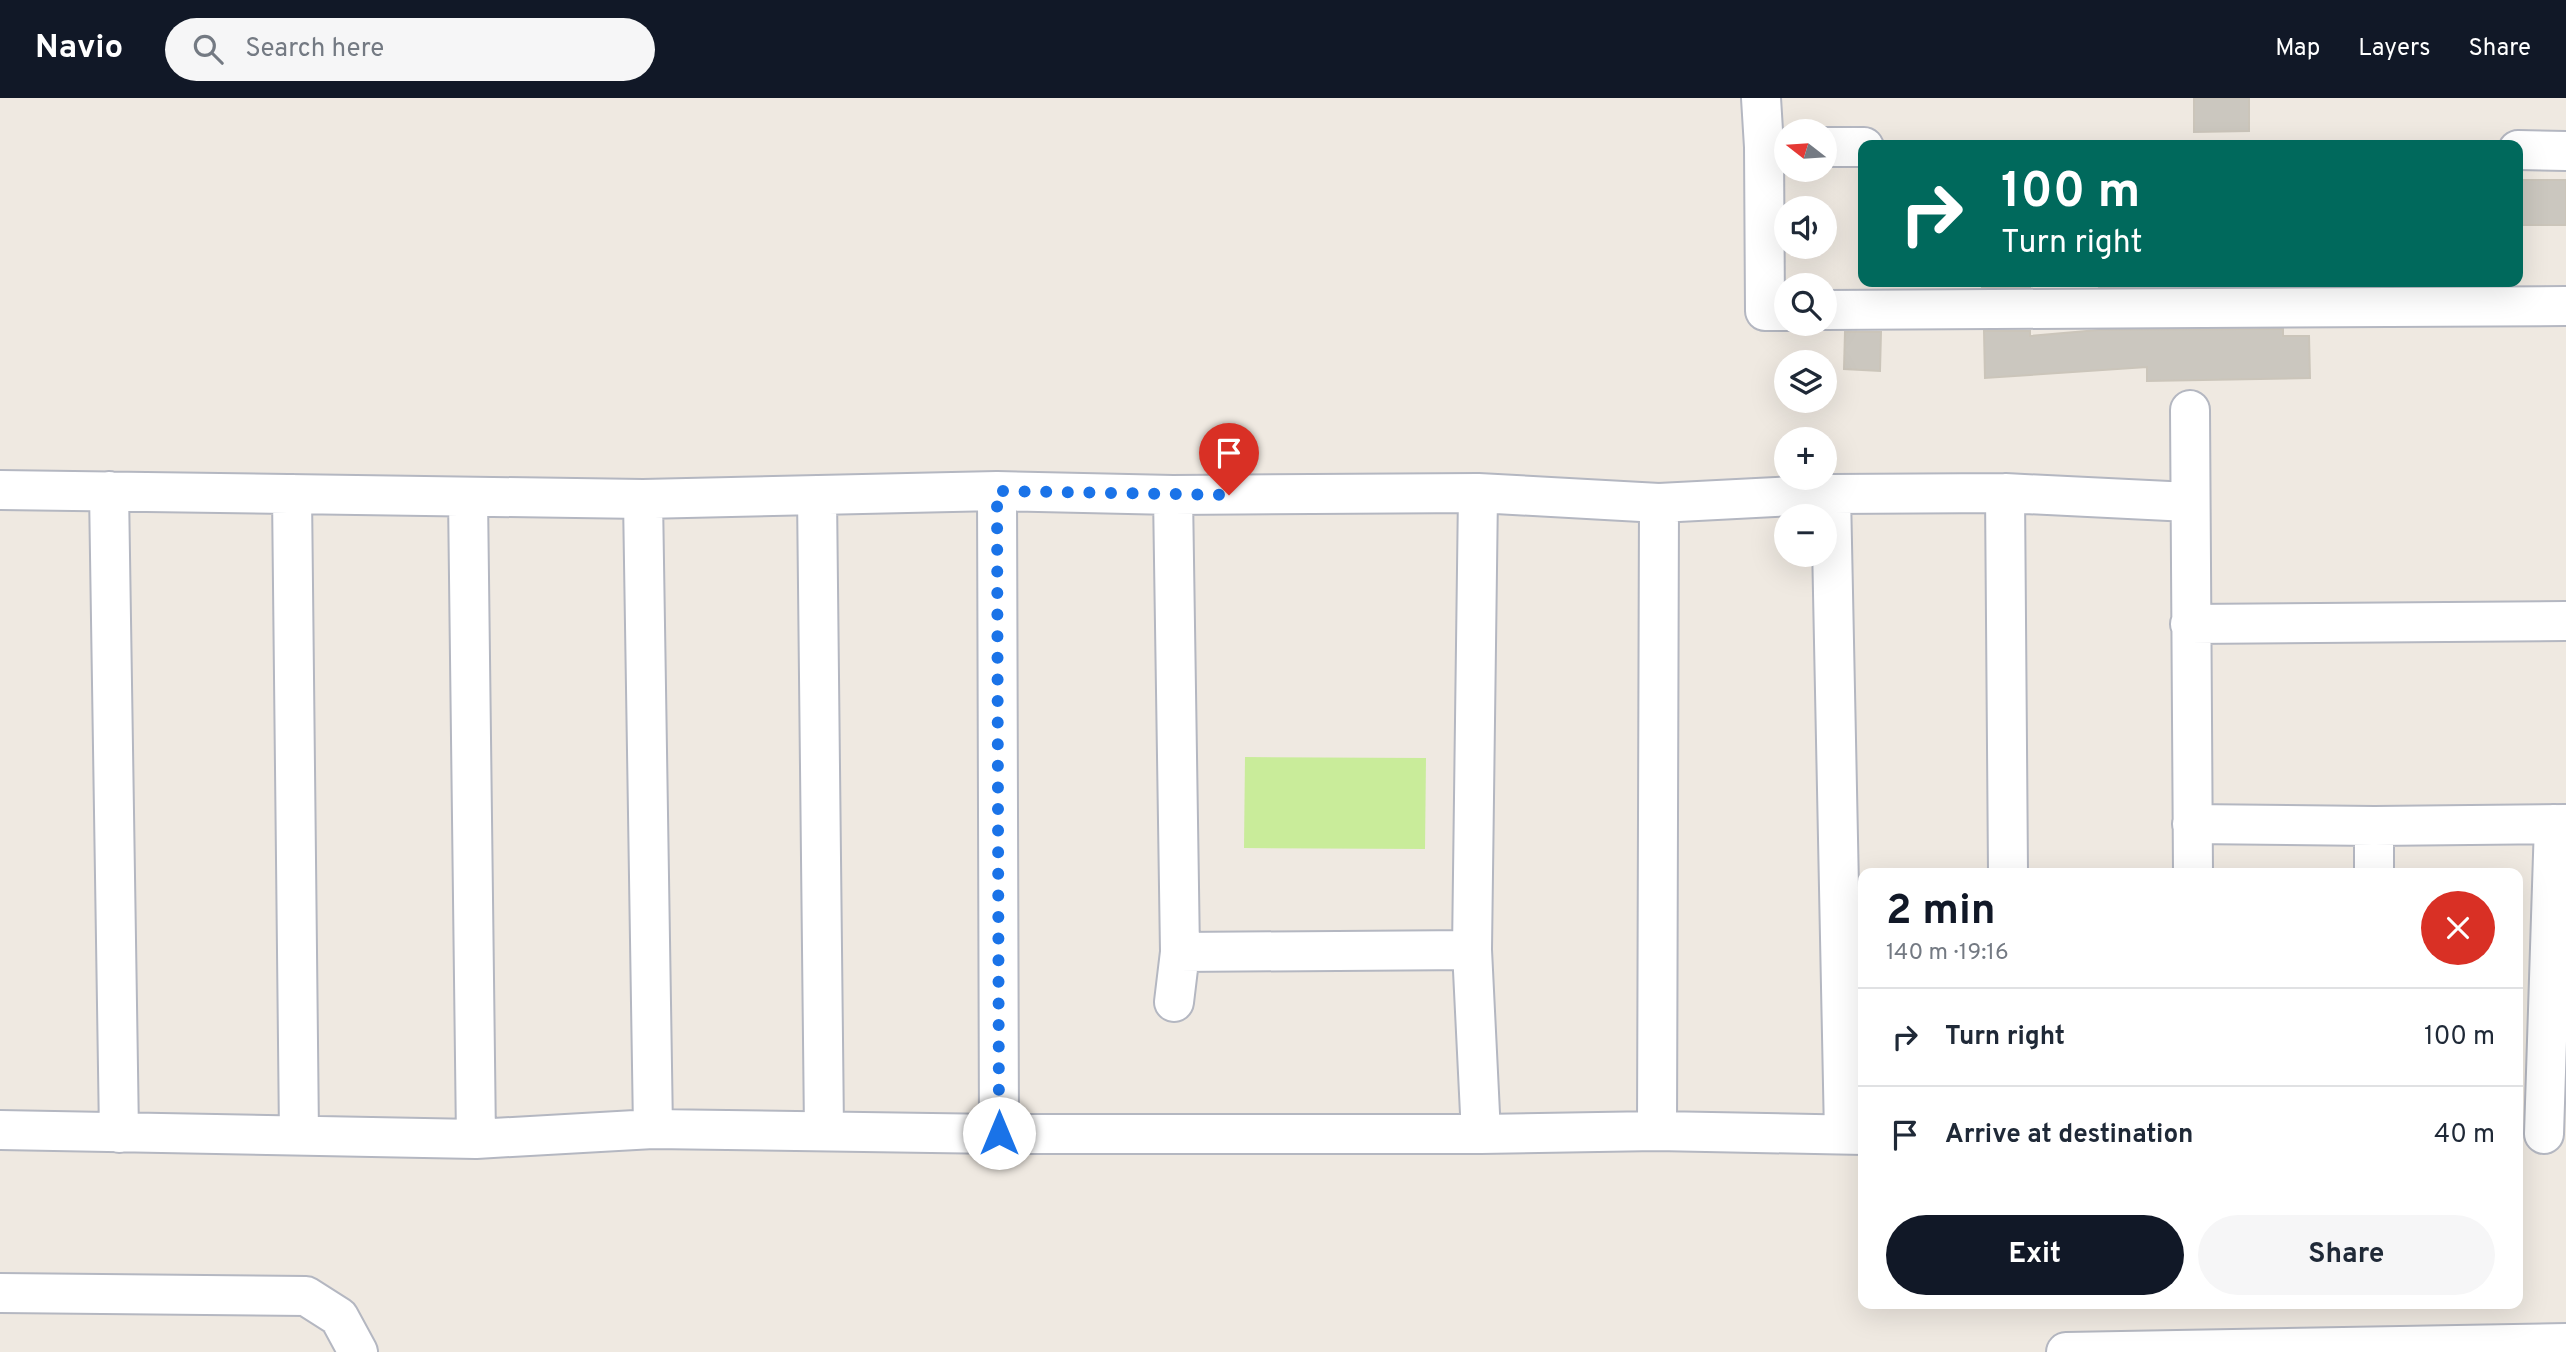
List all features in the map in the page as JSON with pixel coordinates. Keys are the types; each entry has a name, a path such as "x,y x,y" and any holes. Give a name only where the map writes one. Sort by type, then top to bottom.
{"street":[{"path":"1761,98 1774,144"},
{"path":"1838,147 1858,147"},
{"path":"2523,150 2566,150"},
{"path":"1775,182 1776,273"},
{"path":"1837,310 2566,306"},
{"path":"2190,410 2193,868"},
{"path":"0,490 642,499 997,491 1173,495 1478,493 1659,503 1831,494 2005,493 2189,502"},
{"path":"109,491 119,1133"},
{"path":"997,491 999,1133"},
{"path":"1478,493 1472,950 1481,1134"},
{"path":"2005,493 2008,868"},
{"path":"292,494 299,1134"},
{"path":"0,1130 476,1139 653,1129 1481,1134 1657,1131 1854,1135 1831,494"},
{"path":"817,495 824,1130"},
{"path":"1173,495 1180,951 1174,1002"},
{"path":"468,497 476,1139"},
{"path":"642,499 653,1129"},
{"path":"1657,1131 1659,503"},
{"path":"2190,624 2566,621"},
{"path":"2192,824 2560,824 2543,1133"},
{"path":"2374,826 2374,868"},
{"path":"1180,951 1472,950"},
{"path":"0,1293 306,1296 339,1318 358,1352"},
{"path":"2066,1352 2566,1343"}],"green space":[{"path":"1245,757 1426,758 1425,849 1244,848"}],"building":[{"path":"2194,98 2249,98 2249,131 2194,132"},
{"path":"2523,180 2566,180 2566,225 2523,225"},
{"path":"2283,329 2283,336 2309,336 2310,378 2147,381 2147,367 1985,378 1984,331 2030,331 2030,336 2098,330"},
{"path":"1845,332 1881,332 1880,371 1844,369"}],"route":[{"path":"999,1133 997,491 1229,495"}]}
